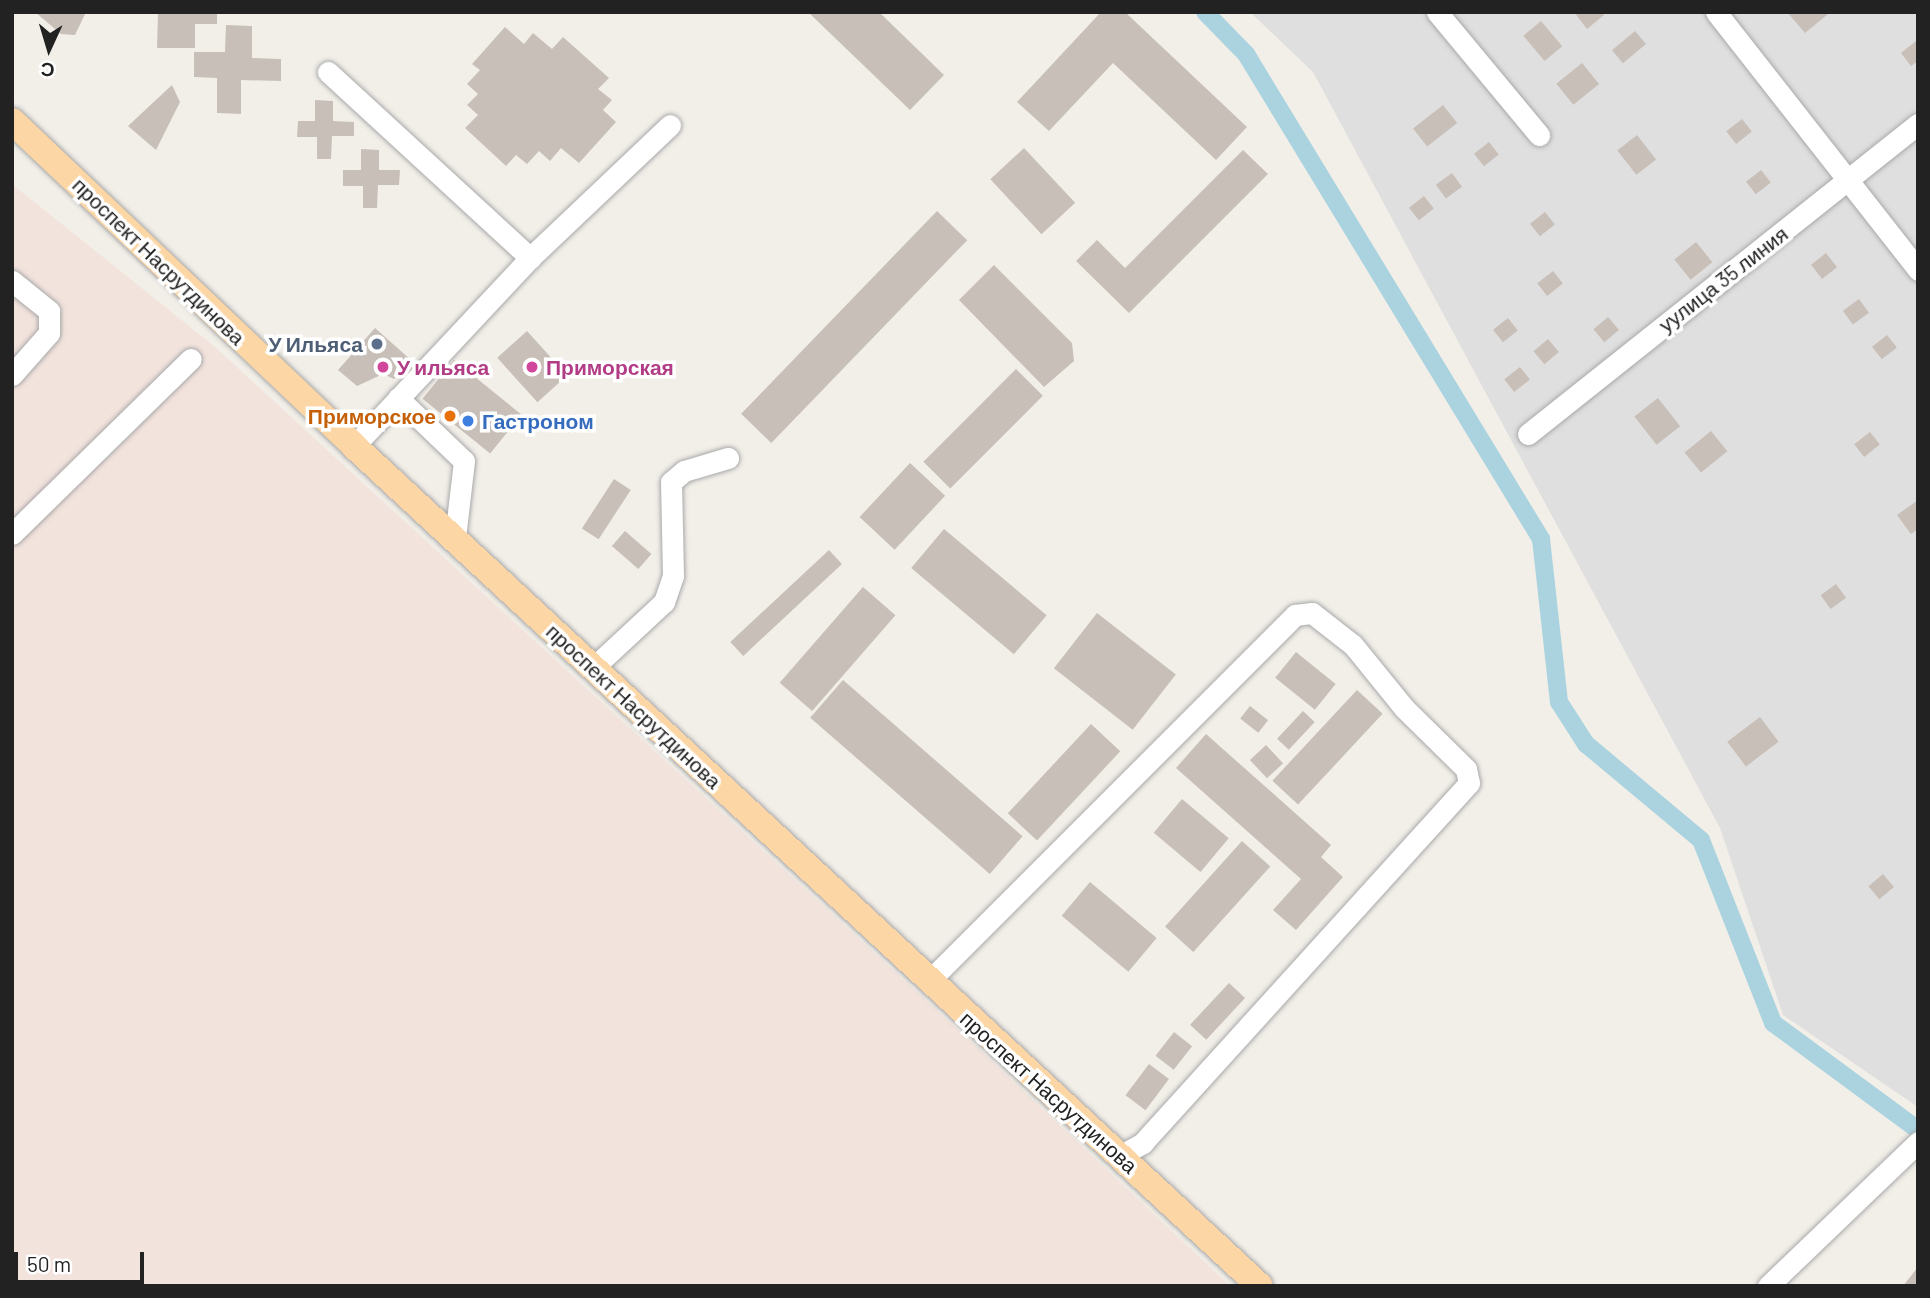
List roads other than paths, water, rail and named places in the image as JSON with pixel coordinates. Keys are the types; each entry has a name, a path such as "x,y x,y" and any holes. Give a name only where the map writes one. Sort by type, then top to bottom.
{"main road":[{"name":"проспект Насрутдинова","path":"12,121 354,446 1260,1286"}],"street":[{"path":"1437,12 1539,135"},
{"path":"1716,12 1918,270"},
{"path":"328,72 530,258"},
{"path":"354,446 530,258 670,124"},
{"name":"уулица 35 линия","path":"1528,434 1918,124"},
{"path":"12,281 48,311 49,333 12,375"},
{"path":"12,534 191,359"},
{"path":"405,391 464,461 455,538"},
{"path":"594,667 664,602 673,576 671,481 684,471 728,458"},
{"path":"929,981 1295,615 1311,613 1353,645 1404,708 1466,769 1469,783 1143,1143 1120,1156"},
{"path":"1768,1286 1916,1144"}],"waterway":[{"path":"1205,12 1246,54 1541,539 1559,702 1586,744 1701,840 1773,1023 1918,1130"}],"place":[{"name":"У Ильяса","path":"377,344"},
{"name":"У ильяса","path":"383,367"},
{"name":"Приморская","path":"532,367"},
{"name":"Приморское","path":"450,416"},
{"name":"Гастроном","path":"468,421"}]}
